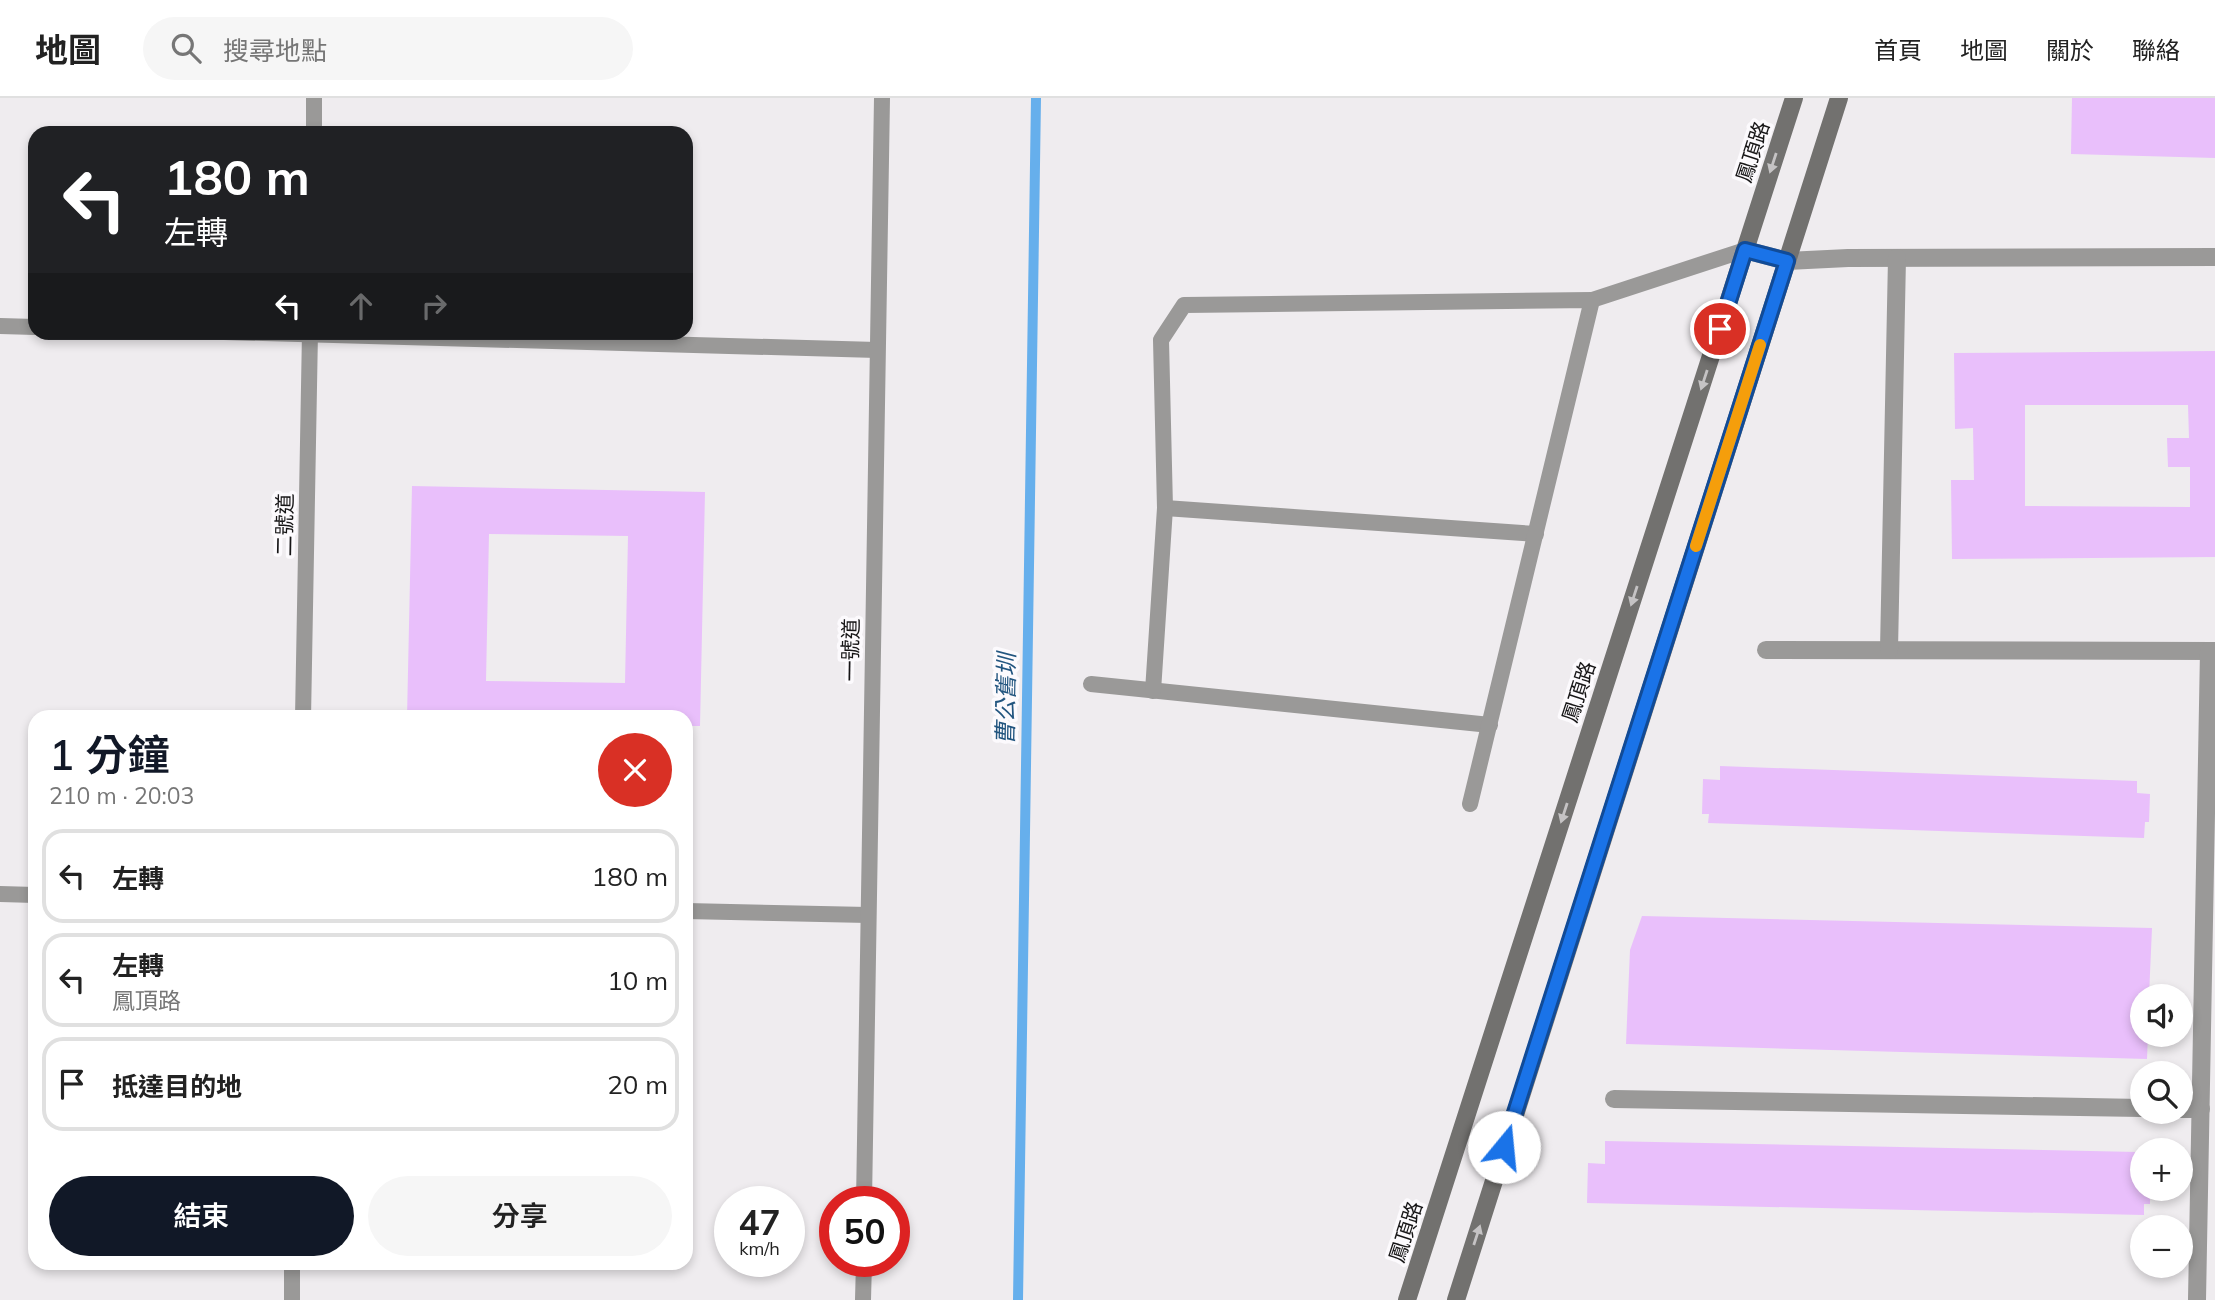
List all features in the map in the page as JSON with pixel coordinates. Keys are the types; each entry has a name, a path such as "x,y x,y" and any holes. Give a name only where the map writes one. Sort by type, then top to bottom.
{"main road":[{"name":"鳳頂路","path":"1408,1300 1794,98"},
{"path":"1456,1300 1839,98"}],"street":[{"path":"1745,250 1787,261 2215,257"},
{"path":"1889,650 1897,258"},
{"path":"1766,650 2212,651 2197,1300"},
{"path":"1614,1098 2130,1108"},
{"path":"2193,1109 2201,1109"}],"lane":[{"path":"314,98 314,126"},
{"name":"一號道","path":"864,1186 882,98"},
{"path":"1153,691 1165,508 1161,340 1184,305 1592,300 1745,250"},
{"path":"1470,804 1592,300"},
{"path":"0,326 28,327"},
{"name":"二號道","path":"303,710 310,340"},
{"path":"510,340 877,351"},
{"path":"1165,508 1536,534"},
{"path":"1091,684 1490,725"},
{"path":"0,894 28,895"},
{"path":"693,911 868,915"},
{"path":"292,1270 292,1300"},
{"path":"863,1277 863,1300"}],"building":[{"path":"2072,98 2215,98 2215,158 2071,154"},
{"path":"2215,351 2215,557 1952,559 1951,480 1974,480 1973,428 1955,429 1954,353","holes":["2025,405 2188,405 2189,438 2167,438 2168,467 2190,467 2190,507 2025,506"]},
{"path":"412,486 705,492 700,726 693,726 693,710 407,710","holes":["489,534 628,536 625,683 486,681"]},
{"path":"1720,766 2137,781 2137,793 2150,794 2149,822 2145,822 2144,838 1708,823 1709,814 1702,814 1703,779 1720,780"},
{"path":"1642,916 2152,928 2150,984 2130,984 2130,1047 2147,1047 2147,1059 1626,1044 1630,950"},
{"path":"1605,1141 2130,1152 2130,1201 2150,1201 2150,1204 2144,1204 2144,1215 1587,1203 1588,1163 1605,1164"}],"waterway":[{"name":"曹公舊圳","path":"1018,1300 1036,98"}],"slow traffic":[{"path":"1696,546 1760,345"}],"route":[{"path":"1504,1147 1787,261 1745,250 1720,329"}]}
